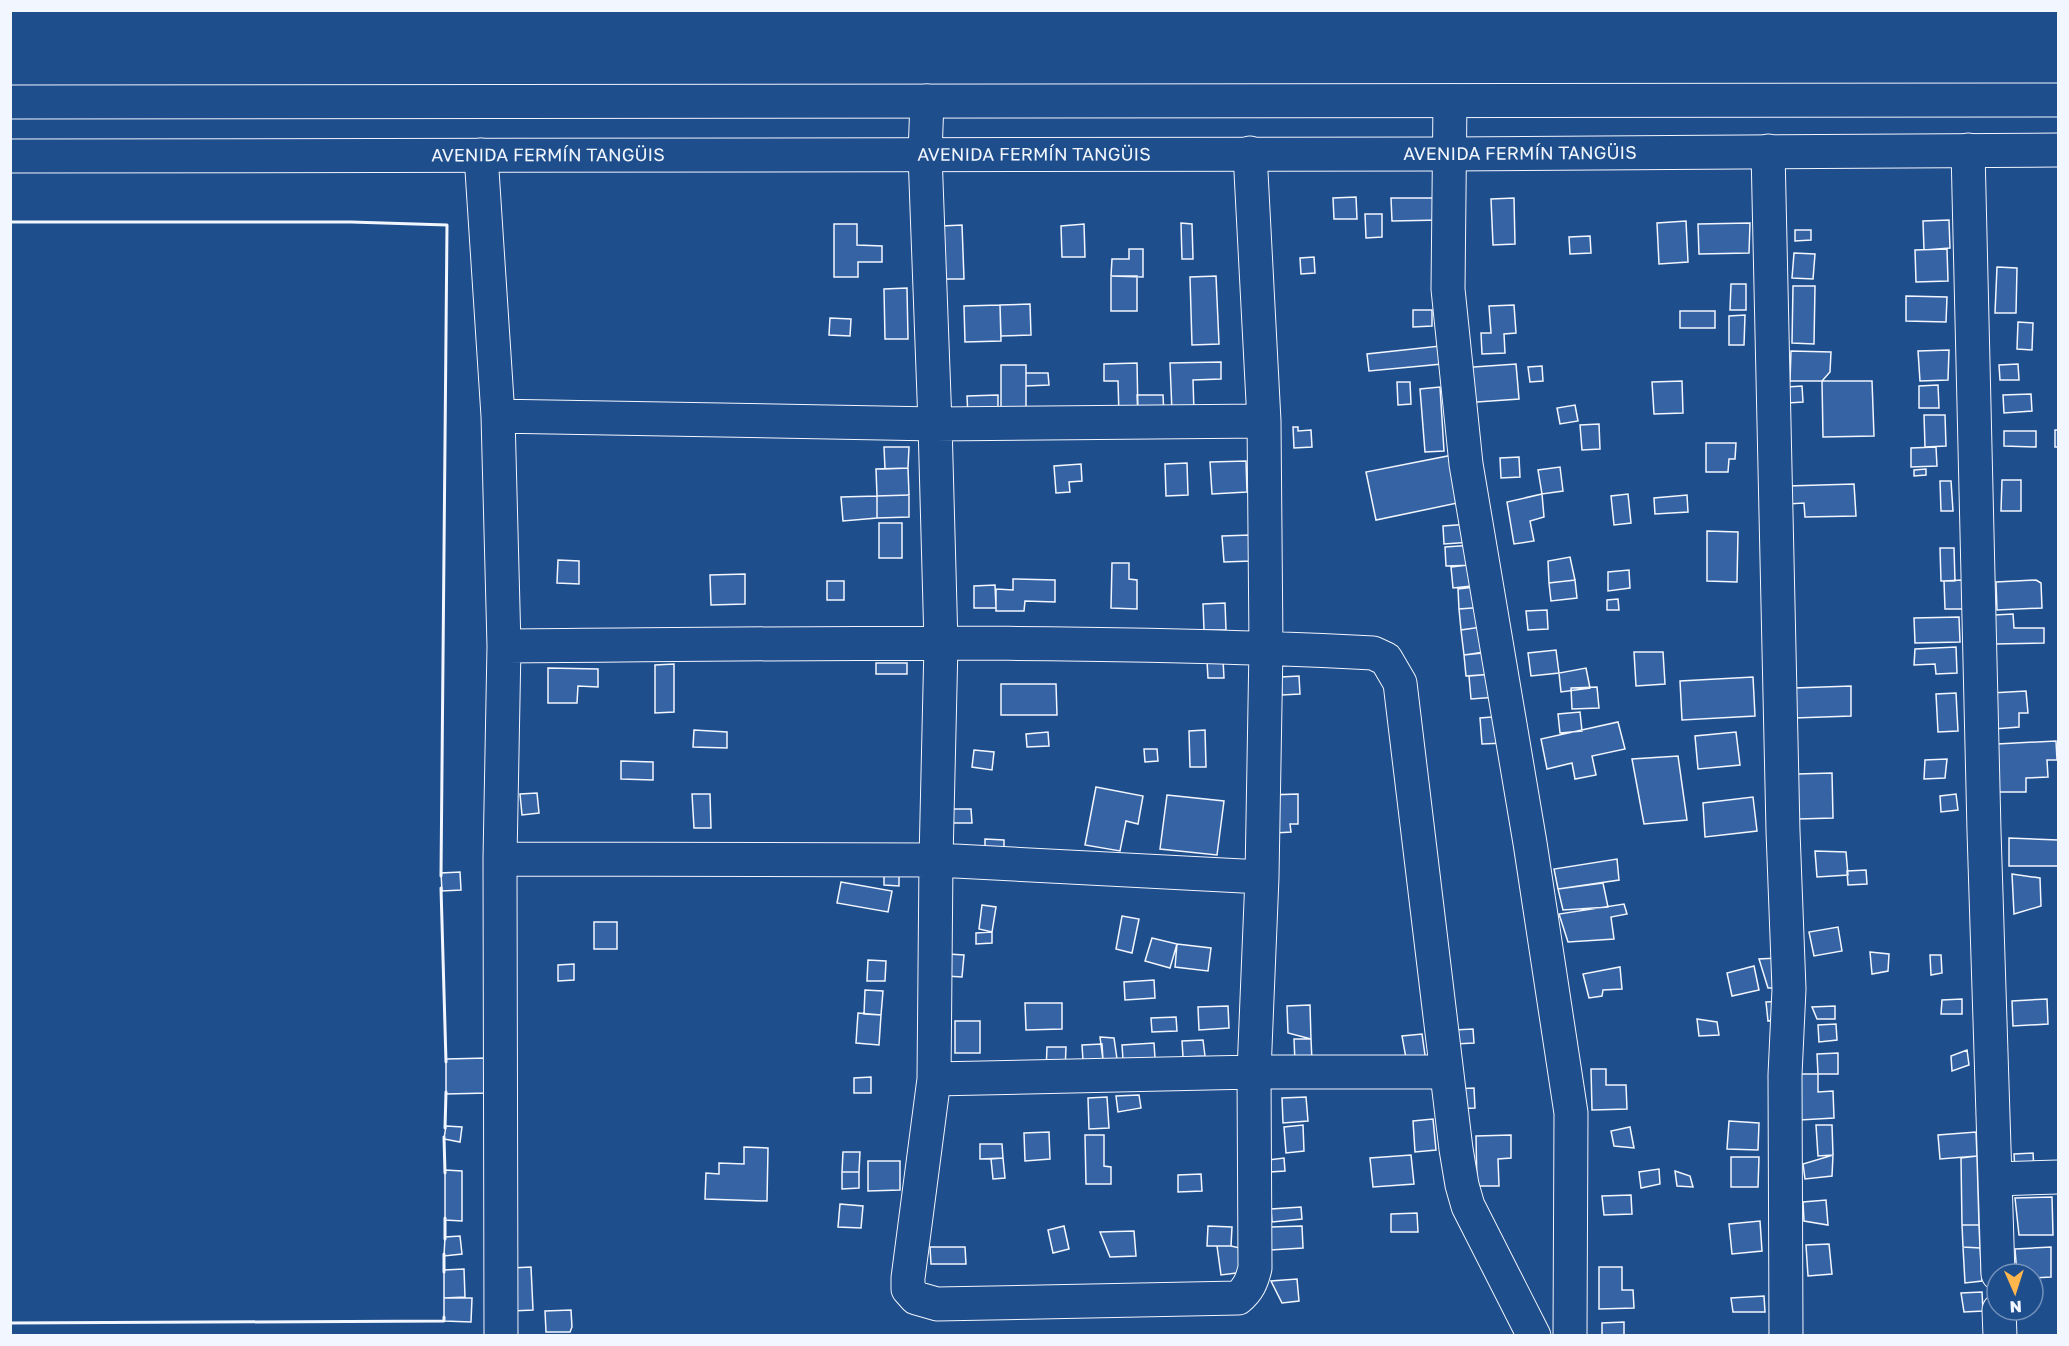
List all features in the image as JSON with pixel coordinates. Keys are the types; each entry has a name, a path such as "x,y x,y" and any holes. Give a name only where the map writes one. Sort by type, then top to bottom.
{"street":[{"path":"10,102 2058,100"},
{"path":"927,101 925,154 941,644 934,1079 908,1289 916,1298 937,1304 1238,1298 1246,1292 1255,1268 1254,1072 1262,878 1266,647 1264,421 1250,153"},
{"path":"1450,101 1448,289 1466,464 1530,843 1571,1113 1570,1335"},
{"path":"1968,150 1998,1262"},
{"name":"AVENIDA FERMÍN TANGÜIS","path":"10,156 1449,154 2058,150"},
{"path":"1768,151 1782,807 1789,989 1785,1075 1786,1335"},
{"path":"481,155 498,416 504,646 500,860 501,1335"},
{"path":"498,416 935,424 1264,421"},
{"path":"504,646 941,644 1266,647 1373,653 1386,659 1400,683 1446,1071 1462,1185 1468,1206 1534,1335"},
{"path":"500,860 936,860 1262,878"},
{"path":"934,1079 1254,1072 1446,1071"},
{"path":"1996,1179 2058,1177"}],"building":[{"path":"1356,197 1357,219 1334,219 1333,198"},
{"path":"1391,198 1441,198 1441,220 1392,221"},
{"path":"1514,198 1515,244 1493,245 1491,199"},
{"path":"1365,214 1382,214 1382,237 1366,238"},
{"path":"1949,220 1950,248 1924,250 1923,221"},
{"path":"1686,221 1688,262 1659,264 1657,223"},
{"path":"1181,223 1192,224 1193,259 1182,259"},
{"path":"1750,223 1749,253 1699,254 1698,224"},
{"path":"834,224 857,224 857,245 882,246 882,262 858,262 858,277 834,277"},
{"path":"1084,224 1085,257 1062,257 1061,226"},
{"path":"962,225 964,279 944,279 942,226"},
{"path":"1795,230 1811,230 1811,240 1795,241"},
{"path":"1590,236 1591,253 1570,254 1569,237"},
{"path":"1129,249 1143,249 1143,277 1111,276 1112,259 1129,259"},
{"path":"1947,249 1948,281 1916,282 1915,250"},
{"path":"1794,253 1815,254 1813,279 1792,278"},
{"path":"1314,257 1315,273 1301,274 1300,258"},
{"path":"1997,267 2017,268 2016,313 1995,313"},
{"path":"1111,276 1137,276 1137,311 1111,311"},
{"path":"1216,276 1219,344 1192,345 1190,277"},
{"path":"1731,284 1746,284 1746,310 1730,310"},
{"path":"1793,286 1815,286 1814,344 1792,343"},
{"path":"907,288 908,339 885,339 884,289"},
{"path":"1906,296 1947,297 1946,322 1906,321"},
{"path":"1030,304 1031,335 1001,336 1000,305"},
{"path":"1000,305 1001,341 965,342 964,306"},
{"path":"1514,305 1516,333 1504,334 1505,353 1482,354 1481,333 1491,333 1489,306"},
{"path":"1413,310 1432,310 1432,326 1413,327"},
{"path":"1680,311 1715,311 1715,328 1680,328"},
{"path":"1745,315 1744,345 1729,345 1729,316"},
{"path":"830,318 851,319 850,336 829,335"},
{"path":"2018,322 2033,323 2032,350 2017,349"},
{"path":"1440,346 1442,364 1369,371 1367,354"},
{"path":"1949,350 1948,380 1920,381 1918,351"},
{"path":"1791,351 1831,352 1830,372 1822,381 1790,381"},
{"path":"1221,362 1221,379 1193,380 1194,412 1172,412 1170,363"},
{"path":"1137,363 1138,415 1119,416 1118,381 1104,381 1104,364"},
{"path":"1516,364 1519,399 1463,403 1460,368"},
{"path":"2018,364 2019,380 2000,380 1999,365"},
{"path":"1001,365 1026,365 1026,418 1001,418"},
{"path":"1542,366 1543,381 1530,382 1528,367"},
{"path":"1026,373 1048,373 1049,385 1026,386"},
{"path":"1682,381 1683,413 1654,414 1652,382"},
{"path":"1822,381 1872,381 1874,436 1823,437"},
{"path":"1397,382 1410,382 1411,404 1398,405"},
{"path":"1938,385 1939,408 1919,408 1919,386"},
{"path":"1802,386 1803,402 1788,403 1787,387"},
{"path":"1440,387 1444,451 1425,452 1420,389"},
{"path":"2031,394 2032,411 2004,413 2003,395"},
{"path":"998,395 998,416 968,417 967,396"},
{"path":"1137,395 1163,395 1164,415 1138,415"},
{"path":"1575,405 1578,421 1560,424 1557,408"},
{"path":"1924,415 1945,415 1946,446 1925,447"},
{"path":"1599,424 1600,449 1582,450 1580,425"},
{"path":"1293,427 1298,427 1298,431 1311,430 1312,447 1294,448"},
{"path":"2055,430 2058,430 2058,447 2055,447"},
{"path":"2004,431 2036,431 2036,447 2004,446"},
{"path":"1706,443 1736,443 1735,459 1729,459 1728,472 1706,472"},
{"path":"884,447 909,447 908,468 885,469"},
{"path":"1936,447 1937,466 1911,467 1911,448"},
{"path":"1458,454 1467,501 1376,520 1366,472"},
{"path":"1519,457 1520,477 1501,478 1500,458"},
{"path":"1246,461 1247,492 1212,494 1210,462"},
{"path":"1187,463 1188,495 1166,496 1165,464"},
{"path":"1081,464 1082,481 1069,482 1070,492 1056,493 1054,466"},
{"path":"1560,467 1563,491 1542,494 1538,470"},
{"path":"908,468 909,495 877,496 876,469"},
{"path":"1926,469 1926,475 1914,476 1914,470"},
{"path":"2002,480 2021,480 2021,511 2001,511"},
{"path":"1940,481 1951,481 1953,511 1941,511"},
{"path":"1854,484 1856,516 1805,517 1804,503 1788,504 1787,486"},
{"path":"1542,494 1544,517 1530,521 1534,541 1514,544 1507,502"},
{"path":"1628,494 1631,523 1614,525 1611,496"},
{"path":"909,495 909,517 877,518 877,496"},
{"path":"1687,495 1688,512 1655,514 1654,498"},
{"path":"877,496 877,518 843,521 841,497"},
{"path":"879,523 902,523 902,558 879,558"},
{"path":"1470,524 1472,542 1444,544 1443,526"},
{"path":"1707,531 1738,532 1737,582 1707,581"},
{"path":"1250,535 1251,561 1224,562 1222,536"},
{"path":"1474,545 1476,565 1446,566 1445,547"},
{"path":"1940,548 1954,548 1955,581 1941,581"},
{"path":"1570,557 1575,580 1549,583 1548,561"},
{"path":"558,560 579,561 579,584 557,583"},
{"path":"1112,563 1129,563 1129,579 1137,580 1137,609 1111,608"},
{"path":"1478,564 1481,585 1453,588 1451,567"},
{"path":"1629,570 1630,588 1608,591 1608,572"},
{"path":"745,574 745,604 711,605 710,575"},
{"path":"1013,579 1055,580 1055,602 1025,601 1024,611 996,611 996,589 1013,590"},
{"path":"1575,580 1577,598 1551,601 1549,583"},
{"path":"1962,580 1963,609 1945,609 1944,581"},
{"path":"2036,580 2041,583 2042,608 1997,610 1996,582"},
{"path":"827,581 844,581 844,600 827,600"},
{"path":"995,585 996,608 974,608 974,586"},
{"path":"1483,586 1486,607 1459,609 1458,589"},
{"path":"1618,599 1619,610 1607,610 1607,600"},
{"path":"1225,603 1226,630 1204,630 1203,604"},
{"path":"1486,607 1488,626 1461,630 1459,609"},
{"path":"1547,610 1548,629 1528,630 1526,611"},
{"path":"2013,614 2014,628 2044,628 2044,643 1995,644 1994,615"},
{"path":"1959,617 1960,642 1915,643 1914,618"},
{"path":"1488,626 1491,651 1464,655 1461,630"},
{"path":"1956,647 1957,673 1936,674 1935,664 1914,665 1915,649"},
{"path":"1556,650 1559,673 1531,676 1528,653"},
{"path":"1492,652 1494,674 1466,676 1464,655"},
{"path":"1634,652 1663,652 1665,684 1636,686"},
{"path":"1223,660 1224,678 1208,678 1207,661"},
{"path":"876,663 907,663 907,674 876,674"},
{"path":"674,664 674,712 655,713 655,665"},
{"path":"548,668 598,669 598,687 578,686 577,703 548,703"},
{"path":"1586,668 1590,688 1561,692 1559,673"},
{"path":"1494,674 1497,697 1471,699 1469,676"},
{"path":"1299,676 1300,694 1282,695 1281,677"},
{"path":"1753,677 1755,716 1682,720 1680,681"},
{"path":"1001,684 1056,684 1057,715 1001,715"},
{"path":"1851,686 1851,716 1795,718 1794,688"},
{"path":"1597,687 1599,708 1572,709 1571,688"},
{"path":"2026,691 2028,713 2019,713 2019,727 1994,729 1991,693"},
{"path":"1956,693 1958,731 1938,732 1936,694"},
{"path":"1580,712 1582,731 1560,733 1558,714"},
{"path":"1504,716 1505,743 1482,744 1480,718"},
{"path":"1618,722 1625,749 1592,756 1596,775 1575,779 1572,763 1547,769 1541,739"},
{"path":"694,730 727,732 727,748 693,747"},
{"path":"1205,730 1206,767 1190,767 1189,731"},
{"path":"1048,732 1049,746 1027,747 1026,734"},
{"path":"1736,732 1740,765 1698,769 1695,736"},
{"path":"2056,741 2057,760 2047,760 2048,777 2026,778 2026,792 1998,792 1997,744"},
{"path":"1144,749 1157,749 1158,761 1145,762"},
{"path":"974,750 994,752 992,770 972,767"},
{"path":"1678,756 1687,820 1644,824 1632,759"},
{"path":"1947,759 1945,778 1924,779 1925,760"},
{"path":"621,761 653,762 653,780 621,779"},
{"path":"1832,773 1833,818 1798,819 1797,774"},
{"path":"1096,787 1143,796 1138,824 1126,821 1120,851 1085,845"},
{"path":"537,793 539,813 522,815 520,794"},
{"path":"692,794 710,794 711,828 694,828"},
{"path":"1298,794 1298,824 1290,824 1291,832 1275,833 1266,795"},
{"path":"1956,794 1958,810 1941,812 1940,796"},
{"path":"1167,795 1224,801 1217,855 1160,849"},
{"path":"1753,797 1757,831 1705,837 1703,803"},
{"path":"953,809 971,809 972,823 953,823"},
{"path":"2009,838 2058,840 2058,866 2009,866"},
{"path":"985,839 1004,840 1004,856 985,856"},
{"path":"1815,851 1846,852 1848,875 1817,877"},
{"path":"1617,859 1619,880 1558,889 1554,869"},
{"path":"884,864 899,865 899,886 884,885"},
{"path":"1866,870 1867,884 1848,885 1847,871"},
{"path":"460,872 461,890 442,891 441,873"},
{"path":"2012,874 2040,878 2041,906 2014,914"},
{"path":"841,882 892,891 888,912 837,903"},
{"path":"1603,883 1608,907 1563,910 1558,889"},
{"path":"1624,904 1627,914 1611,917 1614,939 1568,942 1559,914"},
{"path":"982,905 996,907 992,932 979,929"},
{"path":"1122,916 1139,919 1132,953 1116,949"},
{"path":"594,922 617,922 617,949 594,949"},
{"path":"1838,927 1842,951 1814,956 1809,932"},
{"path":"992,932 992,943 976,944 976,933"},
{"path":"1152,938 1177,944 1170,968 1145,961"},
{"path":"1177,944 1211,948 1208,971 1175,967"},
{"path":"1870,952 1889,954 1888,971 1872,974"},
{"path":"948,954 964,955 962,977 946,976"},
{"path":"1930,955 1941,955 1942,973 1931,975"},
{"path":"1777,958 1781,988 1768,988 1759,959"},
{"path":"868,960 886,961 885,981 867,981"},
{"path":"574,964 574,980 558,981 558,965"},
{"path":"1754,966 1759,990 1732,996 1727,973"},
{"path":"1620,967 1622,989 1603,990 1602,996 1589,998 1583,974"},
{"path":"1154,980 1155,998 1125,1000 1124,982"},
{"path":"865,990 883,991 881,1015 864,1014"},
{"path":"1962,999 1962,1014 1941,1014 1942,1000"},
{"path":"2047,999 2048,1024 2013,1026 2012,1001"},
{"path":"1783,1001 1785,1018 1768,1021 1766,1002"},
{"path":"1025,1003 1062,1003 1062,1029 1026,1030"},
{"path":"1310,1005 1311,1039 1288,1033 1287,1006"},
{"path":"1228,1006 1229,1028 1199,1030 1198,1007"},
{"path":"1835,1006 1835,1019 1817,1019 1812,1007"},
{"path":"858,1013 881,1015 879,1045 856,1043"},
{"path":"1176,1017 1177,1031 1152,1032 1151,1018"},
{"path":"1697,1019 1717,1022 1719,1035 1699,1036"},
{"path":"955,1021 980,1021 980,1053 955,1053"},
{"path":"1836,1024 1837,1040 1819,1042 1818,1025"},
{"path":"1473,1029 1474,1043 1455,1044 1454,1030"},
{"path":"1422,1034 1426,1062 1407,1064 1402,1036"},
{"path":"1100,1037 1114,1038 1117,1059 1103,1060"},
{"path":"1294,1039 1311,1039 1312,1062 1295,1062"},
{"path":"1203,1040 1205,1056 1183,1057 1182,1041"},
{"path":"1154,1043 1155,1058 1123,1060 1122,1045"},
{"path":"1102,1044 1103,1060 1083,1061 1082,1045"},
{"path":"1047,1047 1066,1047 1065,1071 1046,1071"},
{"path":"1967,1050 1969,1065 1952,1071 1951,1056"},
{"path":"1838,1053 1838,1074 1818,1074 1817,1054"},
{"path":"487,1058 488,1093 446,1094 446,1059"},
{"path":"1591,1069 1606,1069 1606,1085 1626,1085 1627,1109 1592,1110"},
{"path":"1798,1074 1818,1074 1818,1092 1833,1091 1834,1118 1800,1120"},
{"path":"871,1077 871,1093 854,1093 854,1078"},
{"path":"1474,1088 1475,1108 1453,1109 1452,1089"},
{"path":"1139,1095 1141,1108 1118,1112 1116,1096"},
{"path":"1107,1097 1109,1128 1089,1129 1088,1098"},
{"path":"1306,1097 1308,1121 1283,1123 1282,1098"},
{"path":"1433,1119 1436,1150 1415,1152 1413,1121"},
{"path":"1729,1121 1759,1123 1758,1150 1727,1149"},
{"path":"1303,1125 1304,1151 1286,1153 1284,1127"},
{"path":"1816,1125 1832,1125 1833,1155 1818,1156"},
{"path":"446,1126 462,1127 460,1142 444,1139"},
{"path":"1630,1127 1634,1148 1614,1146 1611,1131"},
{"path":"1049,1132 1050,1159 1025,1161 1024,1133"},
{"path":"1976,1132 1977,1156 1940,1159 1938,1135"},
{"path":"1085,1135 1104,1135 1104,1166 1111,1167 1111,1184 1086,1184"},
{"path":"1511,1135 1511,1158 1498,1159 1499,1186 1477,1186 1476,1136"},
{"path":"980,1144 1002,1144 1003,1158 980,1159"},
{"path":"744,1147 768,1148 767,1201 705,1199 706,1173 719,1174 719,1163 744,1164"},
{"path":"843,1152 860,1152 859,1172 842,1172"},
{"path":"2033,1153 2034,1169 2015,1170 2014,1154"},
{"path":"1411,1155 1414,1184 1373,1187 1370,1158"},
{"path":"1833,1155 1832,1176 1805,1179 1803,1164"},
{"path":"1977,1156 1979,1225 1962,1225 1961,1158"},
{"path":"1731,1157 1759,1157 1758,1187 1731,1187"},
{"path":"1003,1158 1005,1178 993,1179 991,1159"},
{"path":"1284,1158 1285,1171 1270,1172 1269,1160"},
{"path":"868,1161 900,1161 900,1190 868,1191"},
{"path":"1659,1169 1660,1184 1641,1188 1639,1172"},
{"path":"445,1170 462,1171 462,1221 445,1220"},
{"path":"1675,1171 1690,1176 1693,1187 1677,1186"},
{"path":"842,1172 859,1172 859,1188 842,1189"},
{"path":"1201,1174 1202,1191 1178,1192 1178,1175"},
{"path":"1631,1195 1632,1214 1604,1215 1602,1196"},
{"path":"2052,1197 2053,1235 2019,1235 2015,1198"},
{"path":"1826,1200 1828,1225 1804,1221 1803,1202"},
{"path":"840,1204 863,1206 861,1228 838,1227"},
{"path":"1301,1207 1302,1219 1272,1222 1271,1209"},
{"path":"1417,1213 1418,1232 1391,1232 1391,1214"},
{"path":"1760,1221 1762,1251 1732,1254 1729,1224"},
{"path":"1962,1225 1979,1225 1980,1248 1963,1247"},
{"path":"1064,1226 1069,1249 1053,1253 1048,1230"},
{"path":"1208,1226 1232,1227 1231,1246 1207,1246"},
{"path":"1302,1226 1303,1248 1270,1250 1269,1227"},
{"path":"1134,1231 1136,1256 1110,1257 1100,1232"},
{"path":"460,1236 462,1254 444,1256 445,1237"},
{"path":"1829,1244 1832,1274 1808,1276 1806,1245"},
{"path":"1217,1246 1240,1248 1244,1272 1221,1275"},
{"path":"930,1247 965,1247 966,1264 931,1264"},
{"path":"1963,1247 1980,1248 1982,1281 1965,1283"},
{"path":"2051,1247 2051,1277 2045,1277 2045,1262 2016,1262 2015,1249"},
{"path":"531,1267 533,1310 512,1311 511,1268"},
{"path":"1599,1267 1622,1267 1622,1290 1633,1290 1634,1308 1599,1309"},
{"path":"464,1269 465,1297 444,1298 444,1270"},
{"path":"1297,1279 1299,1301 1282,1303 1271,1281"},
{"path":"1982,1292 1983,1311 1964,1312 1961,1293"},
{"path":"1764,1296 1765,1312 1733,1312 1731,1298"},
{"path":"444,1298 472,1298 471,1322 444,1321"},
{"path":"571,1310 570,1332 546,1332 545,1311"},
{"path":"1624,1322 1624,1336 1602,1336 1602,1323"}],"wall":[{"path":"10,222 351,222 447,225 441,876"},
{"path":"441,888 446,1062"},
{"path":"445,1128 446,1092"},
{"path":"444,1137 445,1173"},
{"path":"445,1218 445,1239"},
{"path":"444,1254 444,1272"},
{"path":"10,1323 444,1321 444,1317"}]}
